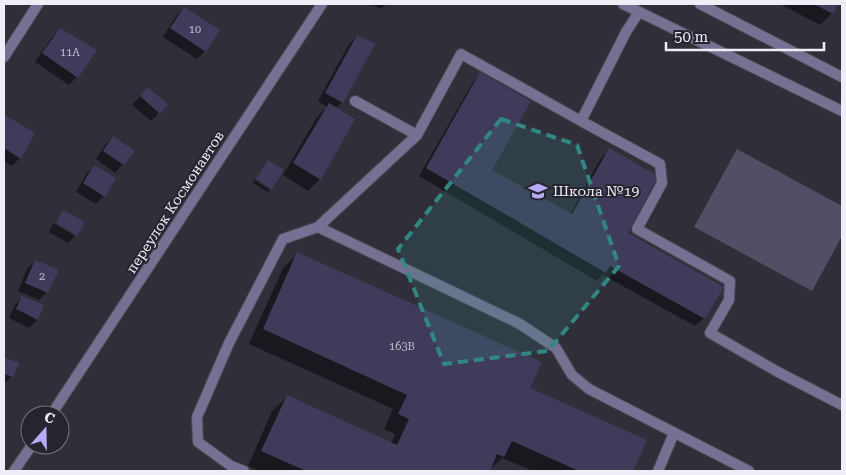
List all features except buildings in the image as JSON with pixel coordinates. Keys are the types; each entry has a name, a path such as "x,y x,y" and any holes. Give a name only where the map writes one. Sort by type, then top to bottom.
{"street":[{"path":"4,57 38,4"},
{"name":"переулок Космонавтов","path":"59,405 322,4"},
{"path":"622,4 842,111"},
{"path":"700,4 842,77"},
{"path":"581,122 626,32 639,12"},
{"path":"244,471 231,466 198,442 197,417 229,343 283,238 318,227 418,134 461,54 660,164 662,183 636,229 730,281 728,300 710,333 778,372 842,405"},
{"path":"354,101 418,134"},
{"path":"318,227 520,324 556,348 572,375 589,389 750,471"},
{"path":"658,471 674,433"},
{"path":"4,468 13,471 25,455"}],"highlighted area":[{"path":"501,119 577,145 619,266 548,351 444,364 398,249"}],"shaded area":[{"path":"737,149 842,206 842,236 812,291 694,227"}],"place":[{"name":"Школа №19","path":"538,191"}]}
